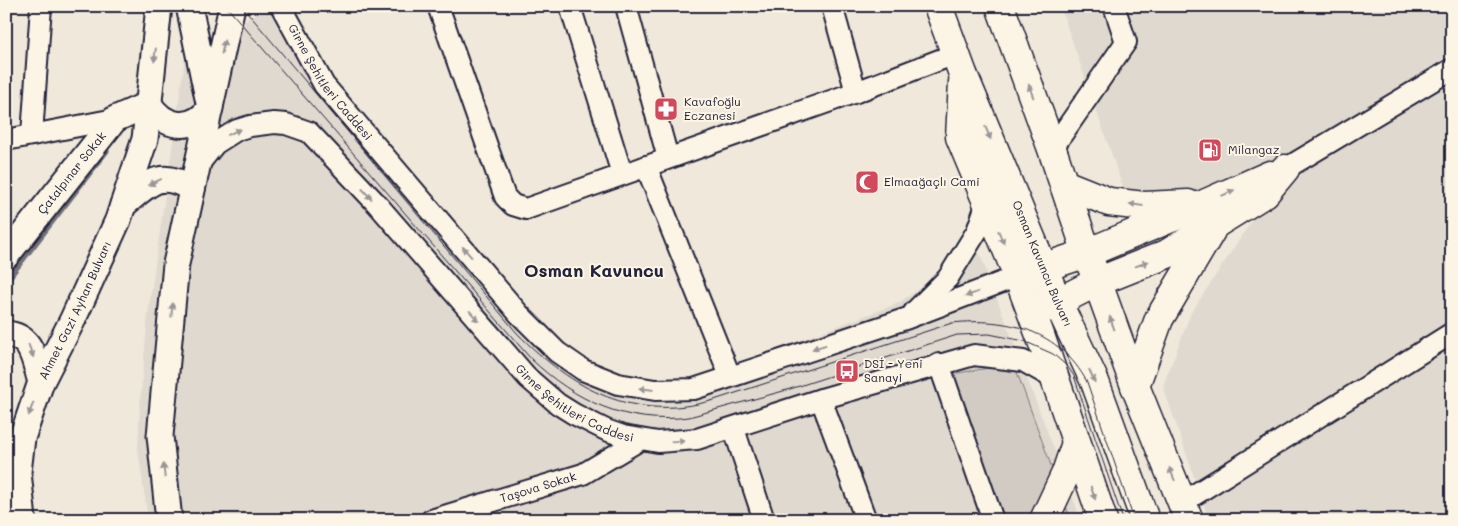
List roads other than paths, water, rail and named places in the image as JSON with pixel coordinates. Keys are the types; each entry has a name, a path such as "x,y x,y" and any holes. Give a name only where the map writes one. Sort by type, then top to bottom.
{"highway":[{"name":"Osman Kavuncu Bulvarı","path":"938,6 959,64 1058,302 1095,382 1145,520"},
{"path":"1000,6 1135,386 1186,511"},
{"path":"959,64 960,137 1018,276 1103,520"},
{"path":"1018,276 1208,215 1265,193 1285,169"},
{"path":"1064,184 1109,202 1144,206 1182,204 1208,215"},
{"path":"1032,314 1097,282 1167,254 1208,215"},
{"path":"1135,386 1159,319 1208,215"},
{"path":"1044,520 1066,473 1076,442"}],"main road":[{"name":"Ahmet Gazi Ayhan Bulvarı","path":"23,520 18,472 22,438 29,412 41,382 100,260 123,206 145,139 160,6"},
{"path":"189,6 210,108"},
{"path":"169,520 160,436 176,264 232,6"},
{"path":"149,104 165,121 180,125 200,119 210,108"},
{"name":"Çatalpınar Sokak","path":"8,251 115,119 149,104"},
{"path":"123,206 148,185 161,179 172,179 192,189"},
{"path":"6,334 20,337 27,342 41,382"}],"street":[{"path":"32,135 41,6"},
{"name":"Girne Şehitleri Caddesi","path":"281,6 324,85 519,314 557,352 583,370 600,378 636,388 665,391 694,389 908,318 1018,276"},
{"path":"438,6 505,196 508,201 519,208 526,208 856,92 959,64"},
{"path":"570,6 622,174"},
{"path":"626,6 668,158"},
{"path":"832,6 856,92"},
{"path":"1052,149 1126,42 1114,6"},
{"path":"1285,169 1452,69"},
{"path":"6,140 115,119"},
{"name":"Girne Şehitleri Caddesi","path":"199,164 206,154 221,140 237,130 250,126 274,123 308,132 376,204 528,378 558,404 590,423 640,440 658,442 697,439 821,399 974,354 1023,361 1055,379"},
{"path":"646,166 730,376"},
{"path":"908,318 948,278 977,231 986,202"},
{"path":"1186,511 1452,333"},
{"path":"939,364 993,520"},
{"path":"821,399 866,520"},
{"path":"734,428 764,520"},
{"name":"Taşova Sokak","path":"431,520 583,474 640,440"},
{"path":"6,504 18,472"}],"waterway":[{"path":"6,282 107,151"}],"tram line":[{"path":"226,6 531,359 548,374 584,398 603,407 644,417 666,419 689,417 787,390 957,335 989,334 1024,341 1053,354 1068,367 1074,376 1123,520"},
{"path":"242,6 517,333 560,371 583,385 606,396 631,404 657,407 685,406 714,400 952,323 992,322 1012,325 1030,331 1062,350 1075,364 1087,382 1134,520"}],"place":[{"name":"Kavafoğlu Eczanesi","path":"666,109"},
{"name":"Milangaz","path":"1210,150"},
{"name":"Elmaağaçlı Cami","path":"867,182"},
{"name":"DSİ - Yeni Sanayi","path":"847,371"}],"district":[{"name":"Osman Kavuncu","path":"594,271"}]}
